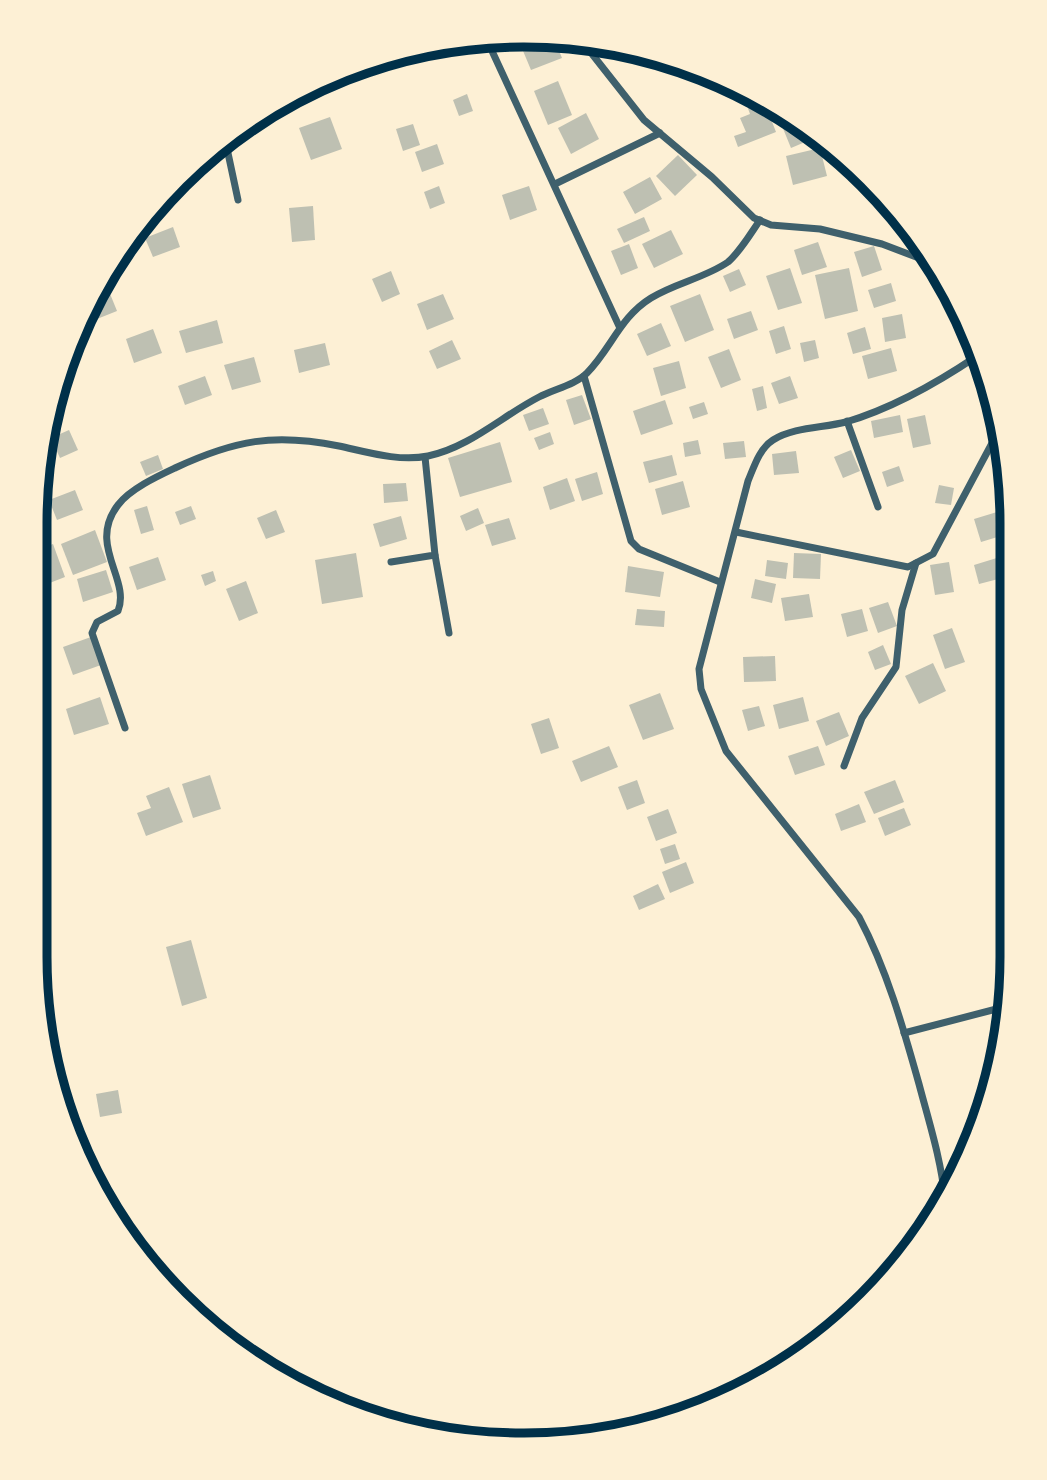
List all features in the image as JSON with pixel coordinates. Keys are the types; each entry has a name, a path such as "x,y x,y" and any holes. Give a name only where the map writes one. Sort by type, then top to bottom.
{"street":[{"path":"491,48 619,326"},
{"path":"590,52 644,120 760,220 771,225 820,229 882,244 918,258"},
{"path":"555,184 660,133"},
{"path":"227,151 237,200"},
{"path":"125,728 92,633 97,622 118,611 122,601 110,560 106,531 119,504 170,470 206,454 242,443 277,438 389,456 425,457 461,446 539,397 584,376 606,351 619,326 651,298 729,261 760,220"},
{"path":"943,1181 904,1032 876,947 859,917 726,751 701,689 699,669 748,481 760,452 770,441 783,435 847,421 936,384 970,360"},
{"path":"584,376 631,541 639,549 720,582"},
{"path":"847,421 878,507"},
{"path":"736,532 908,567 933,554 993,442"},
{"path":"425,457 435,555 449,633"},
{"path":"391,562 435,555"},
{"path":"844,766 862,718 896,667 902,610 916,563"},
{"path":"904,1032 997,1009"}],"building":[{"path":"521,47 558,48 562,58 531,70"},
{"path":"558,81 572,115 548,125 534,91"},
{"path":"467,94 473,111 459,116 453,100"},
{"path":"746,103 770,116 776,132 738,147 734,136 746,132 740,118 750,114"},
{"path":"586,113 599,139 571,154 558,128"},
{"path":"330,117 342,149 311,160 299,128"},
{"path":"413,124 420,145 403,151 396,129"},
{"path":"784,125 807,141 791,148"},
{"path":"437,144 444,164 422,172 415,152"},
{"path":"817,149 821,152 827,176 793,185 786,156"},
{"path":"678,155 697,175 675,196 656,176"},
{"path":"650,177 662,199 635,214 623,192"},
{"path":"439,186 445,203 430,209 424,192"},
{"path":"529,186 537,210 510,220 502,195"},
{"path":"313,206 315,240 292,242 289,208"},
{"path":"644,217 650,231 624,243 617,229"},
{"path":"173,227 180,247 153,257 145,238"},
{"path":"671,230 683,254 654,268 642,244"},
{"path":"818,242 827,267 802,275 794,250"},
{"path":"629,244 638,268 621,275 611,251"},
{"path":"874,246 882,270 862,277 854,252"},
{"path":"790,268 802,303 778,310 766,276"},
{"path":"849,268 858,311 825,319 815,275"},
{"path":"739,269 746,285 730,292 723,276"},
{"path":"391,271 400,294 382,302 372,279"},
{"path":"891,283 896,301 874,308 868,290"},
{"path":"108,290 117,311 93,321"},
{"path":"443,294 454,319 427,330 417,304"},
{"path":"700,294 714,330 685,342 670,306"},
{"path":"751,311 758,330 734,339 727,319"},
{"path":"902,314 906,338 885,342 882,318"},
{"path":"217,320 223,343 186,353 179,331"},
{"path":"661,323 671,346 647,356 637,334"},
{"path":"784,326 791,349 776,354 769,331"},
{"path":"865,327 871,349 853,354 847,333"},
{"path":"153,329 162,353 134,363 126,339"},
{"path":"452,340 461,359 437,369 429,351"},
{"path":"815,340 819,358 804,362 800,343"},
{"path":"325,343 330,365 299,373 294,350"},
{"path":"891,348 897,371 868,379 862,356"},
{"path":"729,349 741,380 721,388 708,357"},
{"path":"254,357 261,382 232,390 224,365"},
{"path":"679,361 686,388 661,396 653,368"},
{"path":"205,376 212,395 185,405 178,386"},
{"path":"790,376 798,398 779,404 771,383"},
{"path":"763,386 767,408 757,411 752,389"},
{"path":"582,395 591,419 574,425 566,400"},
{"path":"665,400 673,424 641,435 633,411"},
{"path":"704,402 708,414 693,419 689,407"},
{"path":"543,408 549,424 529,431 523,415"},
{"path":"900,415 903,432 874,438 871,421"},
{"path":"925,415 931,444 913,448 907,419"},
{"path":"69,430 78,450 60,458 54,444 55,436"},
{"path":"550,432 554,444 539,450 534,438"},
{"path":"698,440 701,454 685,457 683,443"},
{"path":"744,441 746,457 725,459 723,443"},
{"path":"500,442 512,482 460,497 448,458"},
{"path":"851,450 860,471 843,478 834,457"},
{"path":"796,451 799,473 774,475 772,454"},
{"path":"158,455 163,469 146,476 140,462"},
{"path":"672,455 677,475 649,483 643,462"},
{"path":"899,466 904,481 887,487 882,472"},
{"path":"597,472 603,494 582,501 575,479"},
{"path":"567,478 575,501 550,510 543,487"},
{"path":"683,481 690,507 662,515 655,489"},
{"path":"406,483 408,501 384,503 383,484"},
{"path":"939,485 954,488 951,505 935,503"},
{"path":"75,490 83,510 57,520 49,500"},
{"path":"147,506 154,530 141,534 134,510"},
{"path":"191,506 196,519 180,525 175,512"},
{"path":"478,508 484,523 466,531 460,516"},
{"path":"276,510 285,532 266,539 257,518"},
{"path":"997,512 1000,536 981,542 974,519"},
{"path":"401,516 407,539 380,547 373,524"},
{"path":"509,518 516,539 492,546 485,525"},
{"path":"95,530 107,562 73,575 61,544"},
{"path":"53,544 65,577 47,584 47,546"},
{"path":"356,553 363,597 322,604 315,560"},
{"path":"794,553 821,554 820,579 793,578"},
{"path":"158,557 166,580 137,590 129,567"},
{"path":"1000,557 1000,579 979,584 974,565"},
{"path":"767,560 788,563 786,579 765,576"},
{"path":"949,562 954,592 935,595 930,565"},
{"path":"628,566 664,572 660,597 625,592"},
{"path":"106,570 113,592 83,602 77,579"},
{"path":"213,571 216,581 205,586 201,575"},
{"path":"755,579 776,584 772,603 751,598"},
{"path":"246,581 258,613 239,621 226,589"},
{"path":"809,594 813,617 785,621 781,598"},
{"path":"888,602 897,626 878,633 869,608"},
{"path":"637,609 665,611 664,627 635,625"},
{"path":"862,609 868,631 847,637 841,614"},
{"path":"952,628 965,662 945,669 933,635"},
{"path":"91,637 101,665 73,675 63,647"},
{"path":"883,645 891,664 875,670 868,652"},
{"path":"775,656 776,681 744,682 743,657"},
{"path":"933,663 946,691 919,704 905,676"},
{"path":"660,693 674,729 643,740 629,705"},
{"path":"100,697 109,724 74,735 66,709"},
{"path":"803,697 809,721 779,729 773,705"},
{"path":"759,706 765,726 748,731 742,710"},
{"path":"839,712 849,736 826,746 816,721"},
{"path":"549,718 559,748 541,754 531,724"},
{"path":"609,746 618,767 581,782 572,761"},
{"path":"818,746 825,765 795,775 788,756"},
{"path":"210,775 221,809 193,818 182,784"},
{"path":"637,780 645,803 627,810 618,787"},
{"path":"895,780 904,802 874,814 864,792"},
{"path":"169,787 183,822 146,836 137,813 151,808 146,796"},
{"path":"859,804 866,822 841,831 835,814"},
{"path":"904,808 911,825 885,836 878,818"},
{"path":"668,809 677,833 656,841 647,817"},
{"path":"675,844 680,859 665,864 660,849"},
{"path":"686,862 694,883 670,893 662,872"},
{"path":"658,884 665,899 639,910 633,896"},
{"path":"191,940 207,998 182,1006 166,947"},
{"path":"118,1090 122,1113 100,1117 96,1094"}]}
